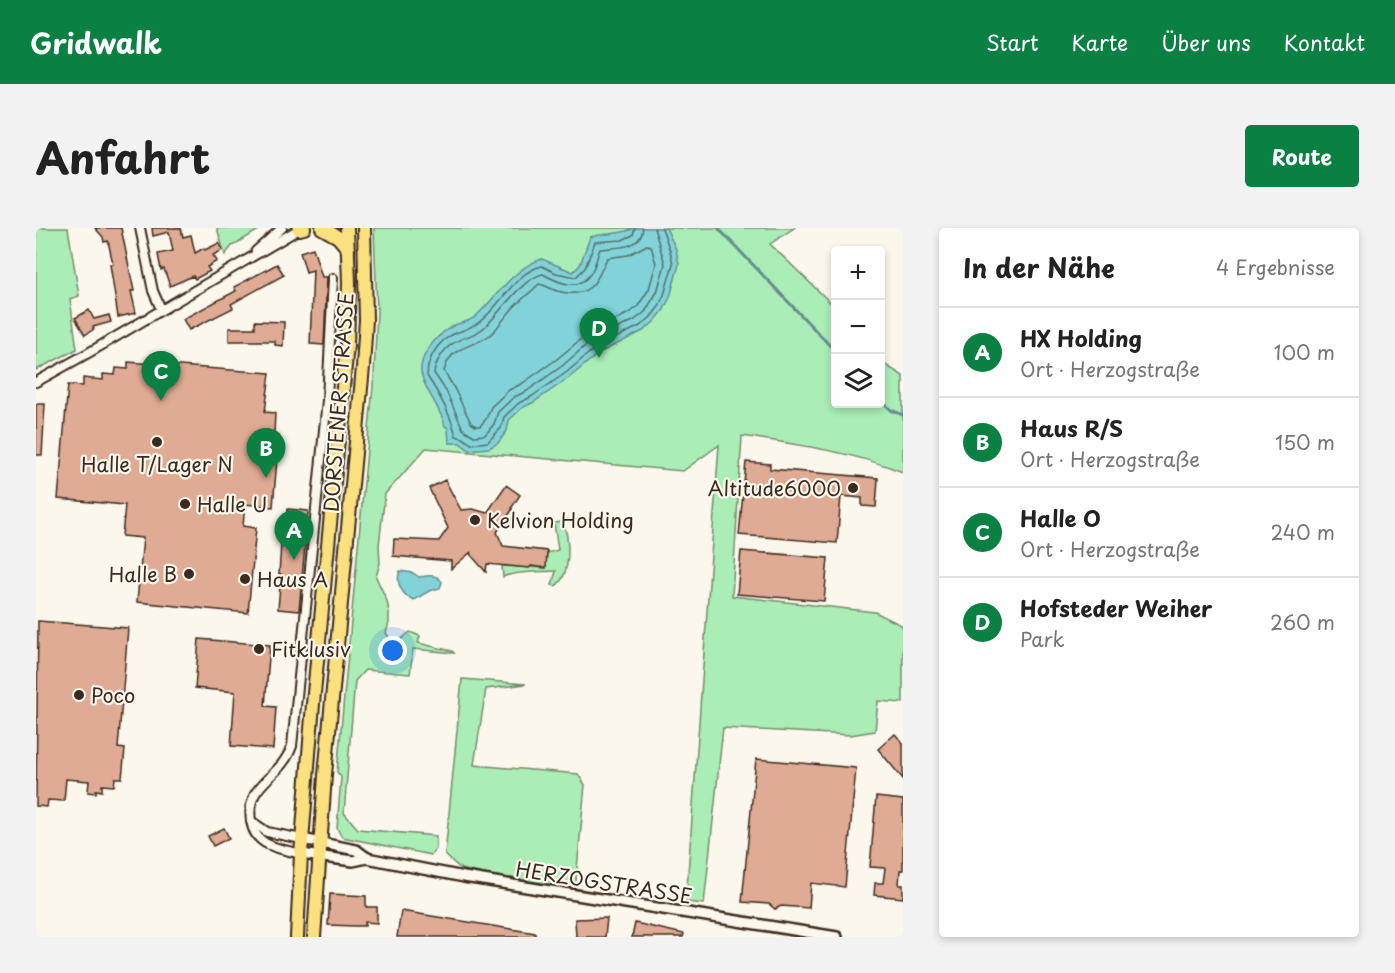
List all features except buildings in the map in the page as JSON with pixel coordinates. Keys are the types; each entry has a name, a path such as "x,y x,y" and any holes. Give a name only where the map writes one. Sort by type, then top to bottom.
{"main road":[{"path":"322,228 338,237 348,249"},
{"name":"DORSTENER STRASSE","path":"297,937 302,839 315,683 347,345 347,228"},
{"name":"DORSTENER STRASSE","path":"314,937 320,843 363,368 366,275 364,228"}],"street":[{"path":"140,228 153,291 161,309"},
{"path":"245,261 282,228"},
{"path":"36,382 301,228"},
{"path":"251,821 251,799 281,766 292,746 308,603 330,351 333,278"},
{"name":"HERZOGSTRASSE","path":"251,821 267,832 356,850 367,858"},
{"name":"HERZOGSTRASSE","path":"251,821 252,831 263,842 301,854 352,861 367,858 464,877 837,937"}],"green space":[{"path":"36,228 68,228 79,296 70,299 77,349 36,370"},
{"path":"217,228 262,228 232,246 225,255"},
{"path":"374,228 794,228 770,244 831,303 831,408 885,408 885,365 903,376 903,472 844,454 742,436 732,596 875,612 903,626 903,703 878,701 875,731 850,735 723,728 704,904 686,902 719,445 683,471 426,448 385,494 379,545 380,563 376,577 387,601 389,612 386,633 394,645 410,632 420,636 418,643 454,653 413,649 410,674 365,670 355,681 344,813 358,829 436,836 436,849 431,855 342,837 337,828 341,777 337,772 374,375 377,312"},
{"path":"562,522 567,537 568,556 564,574 555,586 552,585 556,571 521,573 503,577 502,566 545,568 547,553 558,550 554,523"},
{"path":"462,679 526,684 486,689 474,765 578,774 585,785 575,890 461,869 445,855"}],"water":[{"path":"634,228 666,228 676,249 679,264 670,297 654,322 643,331 599,353 570,377 522,408 509,420 507,431 498,443 489,448 469,450 460,443 449,443 448,428 445,426 421,373 422,361 433,342 449,328 474,318 514,276 532,263 542,259 573,272 580,265 590,237"},
{"path":"400,571 413,573 419,577 437,577 442,582 440,588 429,591 414,600 401,588 398,580"}],"waterway":[{"path":"718,228 831,347"},
{"path":"885,404 891,410 903,415"}],"place":[{"name":"Hofsteder Weiher","path":"599,358"},
{"name":"Halle O","path":"161,401"},
{"name":"Halle T/Lager N","path":"157,442"},
{"name":"Haus R/S","path":"266,478"},
{"name":"Altitude6000","path":"853,488"},
{"name":"Halle U","path":"185,504"},
{"name":"Kelvion Holding","path":"475,520"},
{"name":"HX Holding","path":"294,560"},
{"name":"Halle B","path":"189,574"},
{"name":"Haus A","path":"245,579"},
{"name":"Fitklusiv","path":"259,649"},
{"name":"Poco","path":"79,695"}]}
